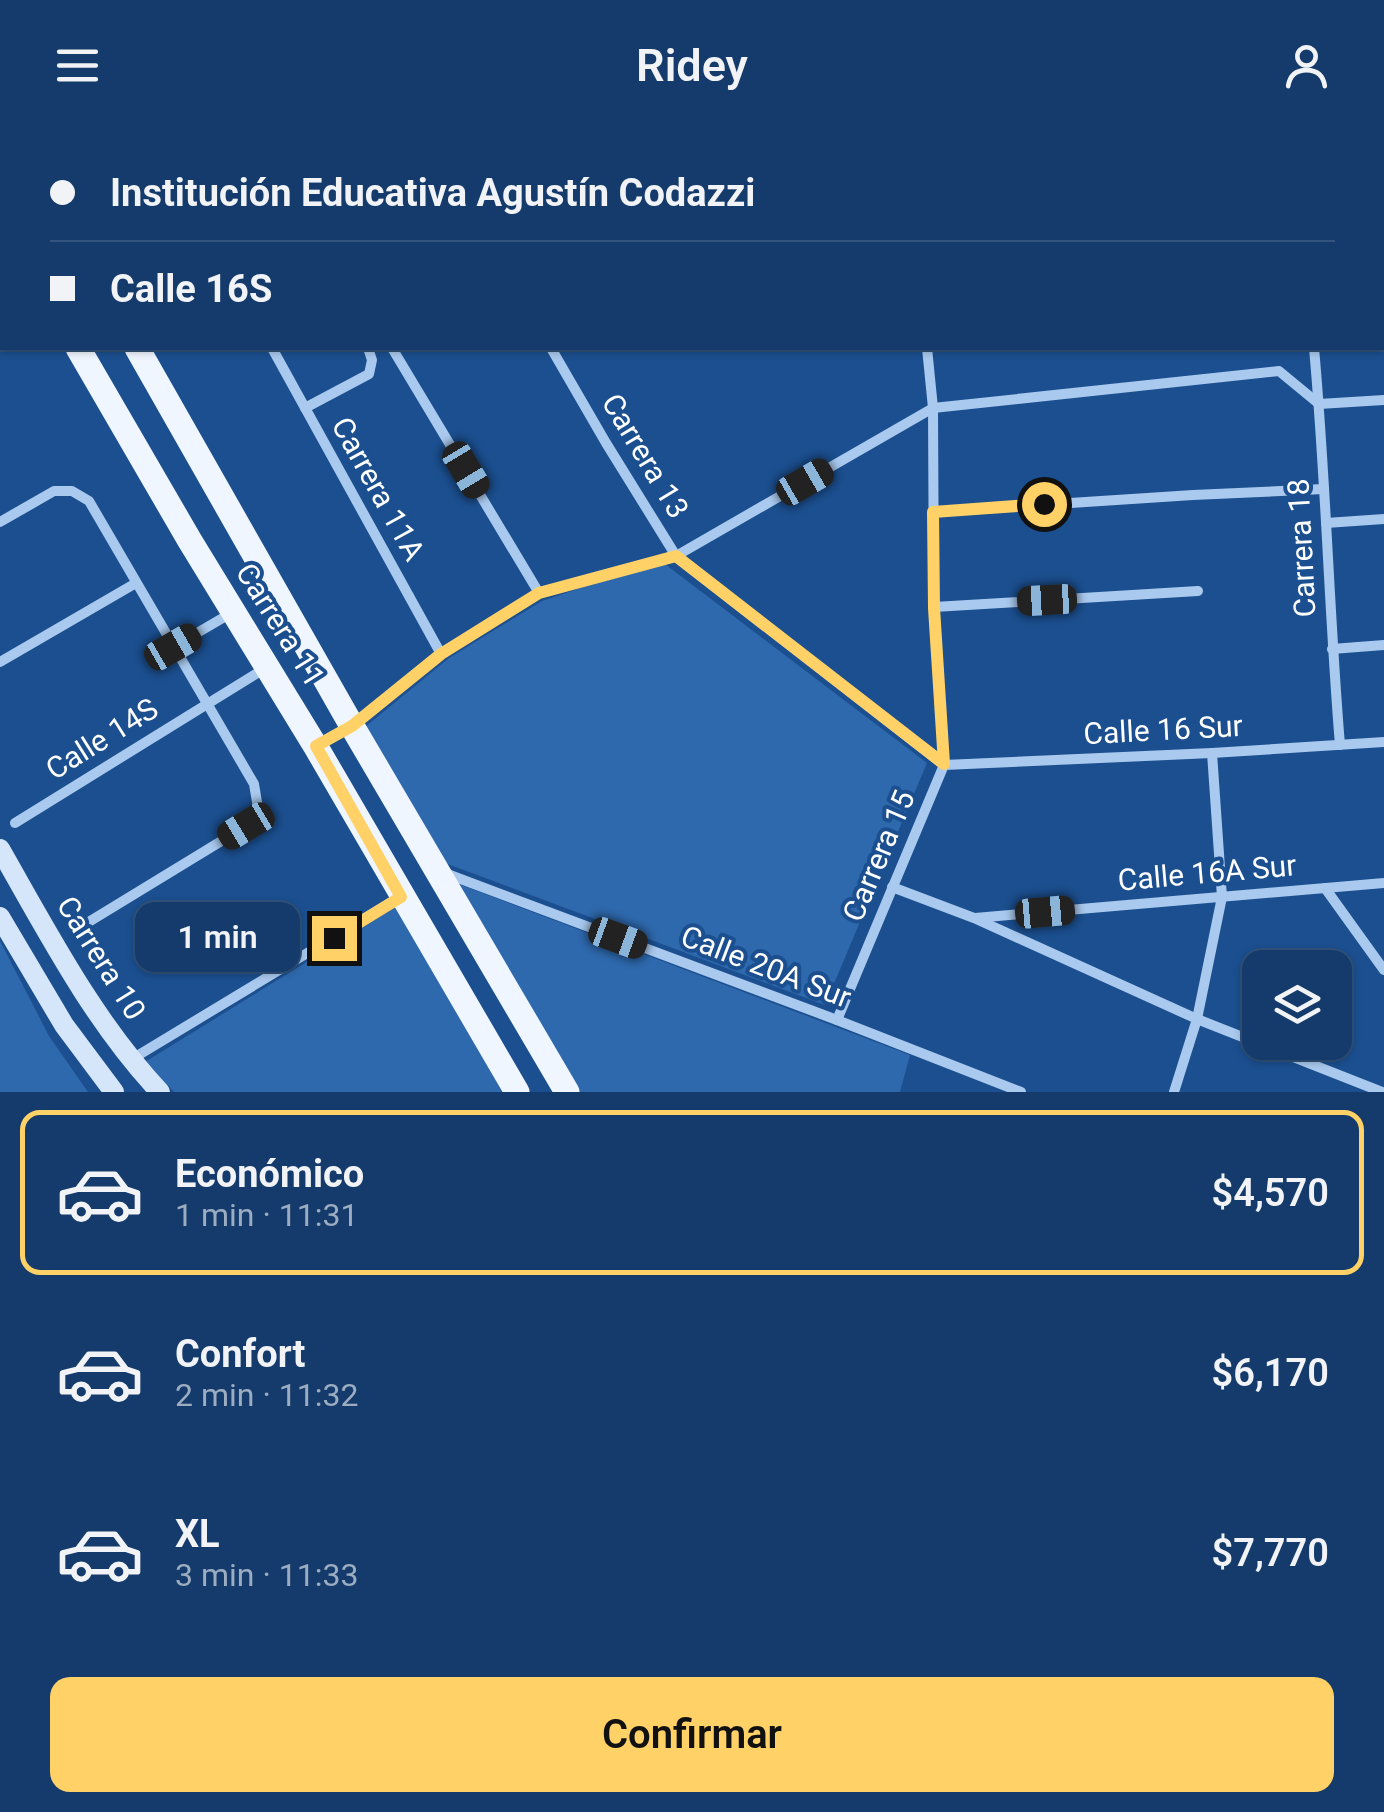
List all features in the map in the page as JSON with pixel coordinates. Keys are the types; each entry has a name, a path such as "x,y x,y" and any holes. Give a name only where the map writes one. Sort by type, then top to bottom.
{"main road":[{"name":"Carrera 11","path":"79,350 190,542 316,746 516,1092"},
{"name":"Carrera 11","path":"137,350 567,1092"},
{"name":"Carrera 10","path":"0,849 53,942 130,1060 160,1092"},
{"path":"0,917 64,1025 114,1092"}],"street":[{"name":"Carrera 11A","path":"273,350 441,654"},
{"path":"305,408 369,374 372,360 369,350"},
{"path":"393,350 539,593"},
{"name":"Carrera 13","path":"553,350 676,556 944,764"},
{"name":"Carrera 15","path":"836,1020 944,764 934,608 933,408 927,350"},
{"name":"Carrera 18","path":"1314,350 1340,745"},
{"path":"316,746 352,726 441,654 539,593 676,556 933,408 1279,371 1320,404 1384,400"},
{"path":"933,512 1324,489"},
{"path":"0,522 54,491 72,492 89,501 254,784 258,808 246,826 87,923"},
{"path":"1326,523 1384,519"},
{"path":"0,662 136,583"},
{"path":"934,608 1198,591"},
{"path":"173,647 233,612"},
{"path":"1332,648 1384,645"},
{"name":"Calle 14S","path":"16,823 268,666"},
{"name":"Calle 16 Sur","path":"944,764 1384,742"},
{"path":"1174,1092 1197,1019 1222,897 1212,753"},
{"name":"Calle 20A Sur","path":"436,870 1021,1092"},
{"name":"Calle 16A Sur","path":"974,918 1384,883"},
{"path":"892,888 974,918 1197,1019 1382,1092"},
{"path":"1325,888 1384,970"},
{"path":"130,1060 401,897"}],"shaded area":[{"path":"661,561 927,763 825,1005 445,863 365,727 449,658 542,601"},
{"path":"453,882 910,1055 900,1092 576,1092"},
{"path":"402,903 502,1092 174,1092 145,1062"},
{"path":"0,941 49,1036 88,1092 0,1092"}],"route":[{"path":"334,938 401,897 316,746 352,726 441,654 539,593 676,556 944,764 934,608 933,512 1044,504"}]}
